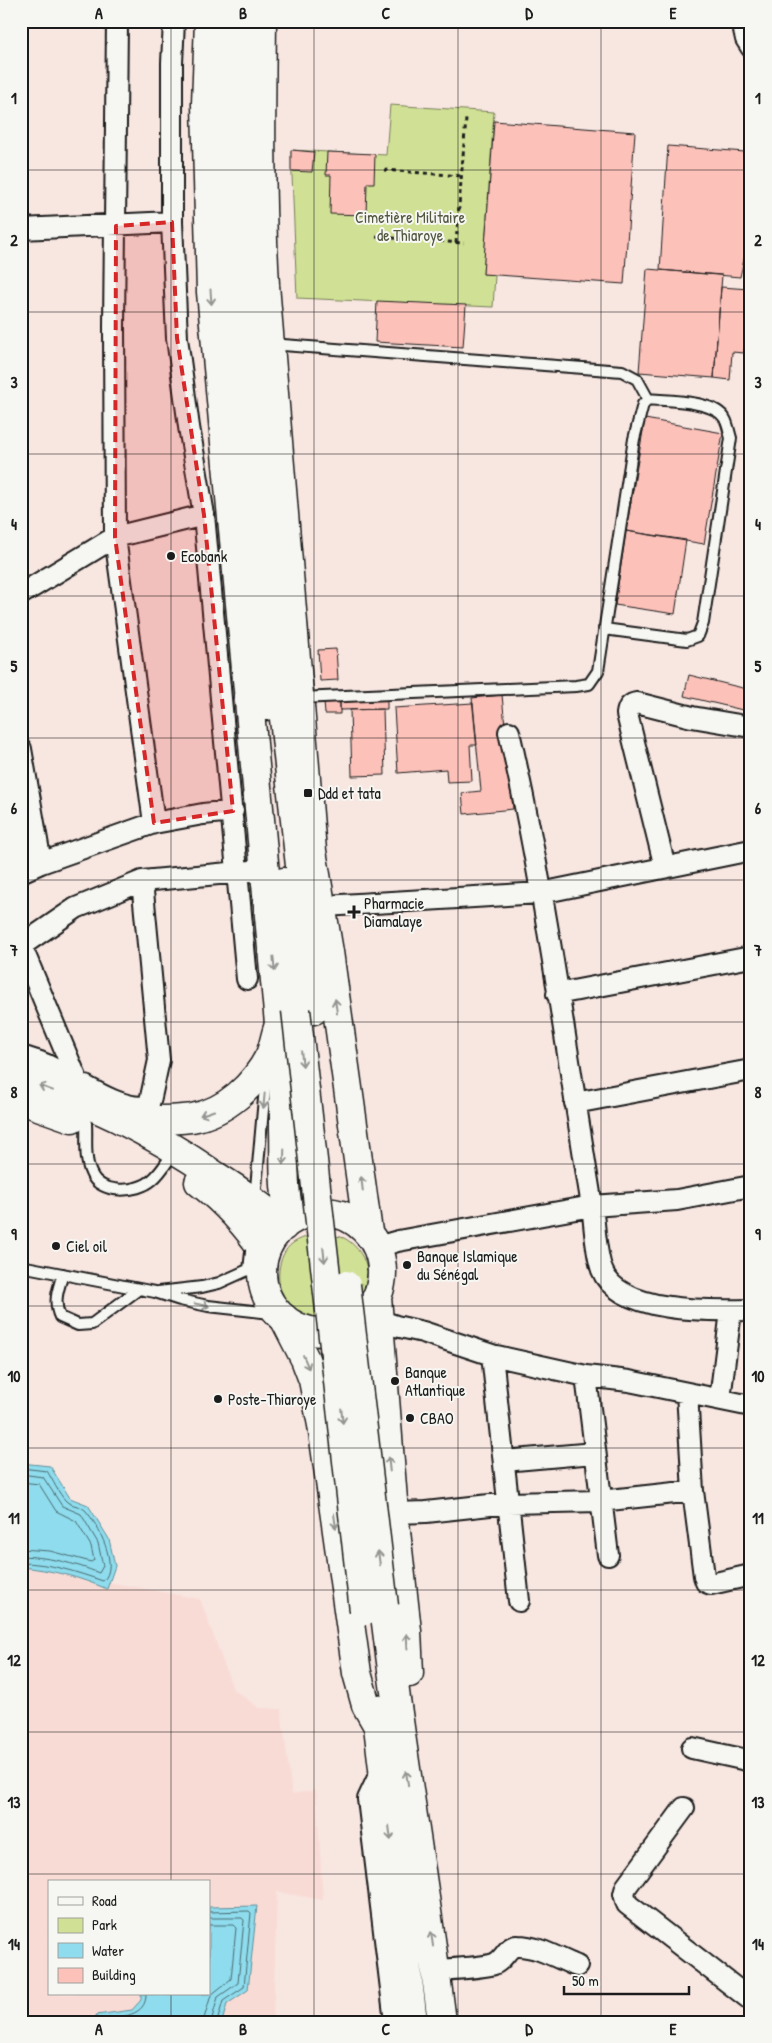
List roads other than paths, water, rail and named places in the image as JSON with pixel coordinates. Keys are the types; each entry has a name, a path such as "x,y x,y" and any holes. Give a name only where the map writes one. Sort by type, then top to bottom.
{"main road":[{"path":"210,21 206,104 211,292 265,872 296,909"},
{"path":"225,21 223,177 233,359 256,624 296,909 353,1116 372,1240 382,1263 381,1281 374,1309 407,1631 409,1674 407,1696 388,1724 383,1767 412,2022"},
{"path":"247,21 244,144 248,284 290,699"},
{"path":"262,21 261,213 290,699 296,909 296,1015 388,1724 436,1970 442,2022"},
{"path":"122,1120 186,1118 216,1110 233,1099 256,1079 270,1053 296,1015"},
{"path":"287,1223 284,1184 284,1104 296,1015"},
{"path":"21,1080 74,1098 122,1120 182,1153 287,1223"},
{"path":"21,1100 86,1123 167,1162 219,1197 258,1255 269,1299 282,1316 305,1358 313,1380 322,1425 357,1673 366,1705 388,1724"},
{"path":"258,1255 287,1223 306,1214 323,1211 340,1214 355,1221 372,1240"},
{"path":"282,1316 295,1326 320,1332 346,1327 374,1309"}],"street":[{"path":"117,21 114,327 115,537 154,823"},
{"path":"174,21 172,63 172,222 178,338 188,419 204,515 248,979"},
{"path":"742,21 746,39 751,47"},
{"path":"21,229 172,222"},
{"path":"21,594 115,537 204,515"},
{"path":"665,867 627,714 628,708 632,704 637,703 692,717 751,727"},
{"path":"508,732 519,775 541,893 599,1257 603,1272 611,1282 626,1294 659,1306 741,1310 720,1399"},
{"path":"21,749 41,863"},
{"path":"21,872 41,863 154,823 203,814 233,811"},
{"path":"296,909 541,893 751,850"},
{"path":"78,1082 23,950 24,943 76,908 142,881 238,871 265,872"},
{"path":"21,1056 41,1062 112,1100 140,1108 148,1106 159,1060 142,881"},
{"path":"557,994 751,956"},
{"path":"575,1104 751,1070"},
{"path":"372,1240 398,1241 592,1206 677,1200 751,1186"},
{"path":"374,1309 396,1326 423,1332 492,1355 586,1376 629,1381 751,1406"},
{"path":"492,1355 519,1601"},
{"path":"586,1376 608,1555"},
{"path":"687,1393 693,1491 706,1582 718,1584 751,1575"},
{"path":"504,1461 594,1453"},
{"path":"394,1512 426,1512 508,1503 600,1501 693,1491"},
{"path":"692,1748 751,1761"},
{"path":"383,1767 368,1799 395,2022"},
{"path":"684,1808 626,1887 625,1899 627,1904 751,2000"},
{"path":"436,1970 494,1964 503,1959 509,1948 517,1945 537,1950 577,1966"}],"lane":[{"path":"270,344 622,372 638,379 648,399"},
{"path":"290,699 589,684 598,671 604,629 634,439 642,404 648,399 698,404 717,410 725,418 731,438 703,623 698,636 687,640 604,629"},
{"path":"155,1292 220,1283 258,1255 254,1201 264,1094 270,1053"},
{"path":"86,1123 87,1155 91,1175 105,1186 124,1190 138,1188 152,1180 167,1162"},
{"path":"21,1266 155,1292 208,1306 282,1316"},
{"path":"63,1274 57,1292 56,1308 60,1317 78,1325 92,1324 139,1289"}],"water":[{"path":"21,1463 50,1466 70,1498 88,1505 109,1539 115,1566 107,1589 65,1575 21,1567"},
{"path":"257,1906 248,1990 227,2004 222,2022 96,2022 96,2015 132,2010 141,2000 141,1996 210,1996 210,1907"}],"place":[{"name":"Ecobank","path":"171,556"},
{"name":"Ddd et tata","path":"308,793"},
{"name":"Pharmacie Diamalaye","path":"354,912"},
{"name":"Ciel oil","path":"56,1246"},
{"name":"Banque Islamique du Sénégal","path":"407,1265"},
{"name":"Banque Atlantique","path":"395,1381"},
{"name":"Poste-Thiaroye","path":"218,1399"},
{"name":"CBAO","path":"410,1418"}],"park label":[{"name":"Cimetière Militaire de Thiaroye","path":"410,226"}]}
